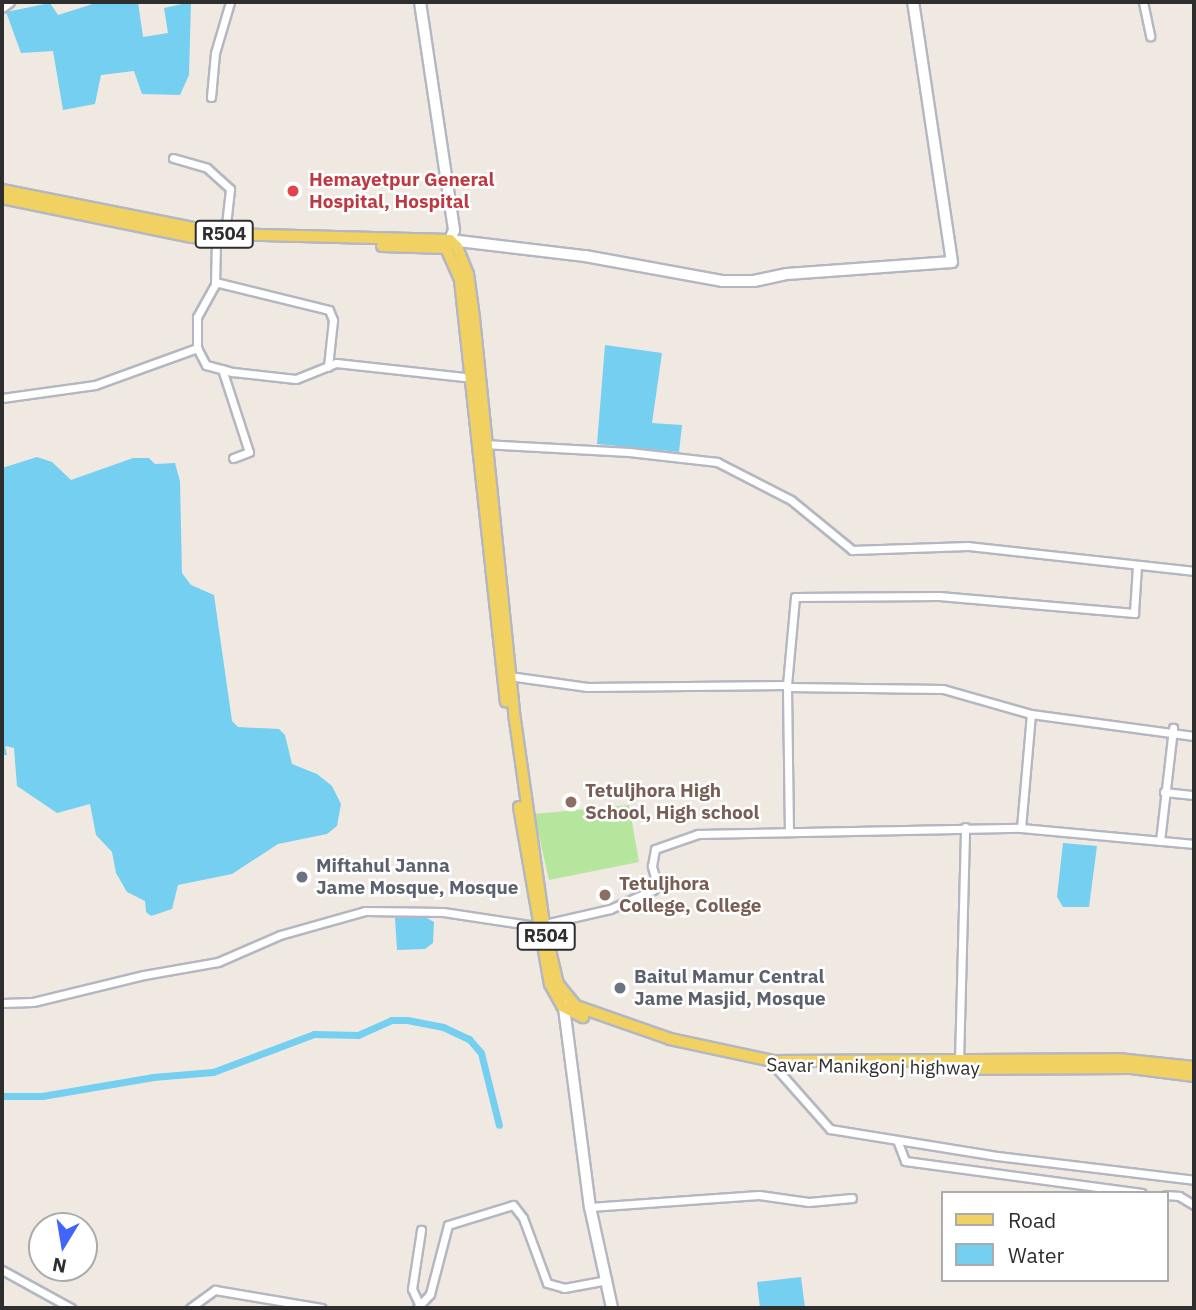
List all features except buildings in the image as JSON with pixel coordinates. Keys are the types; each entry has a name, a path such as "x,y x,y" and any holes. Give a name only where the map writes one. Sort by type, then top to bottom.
{"main road":[{"name":"R504","path":"2,190 221,237 453,243"},
{"name":"R504","path":"2,198 119,215"},
{"name":"R504","path":"453,243 483,444"},
{"name":"R504","path":"453,243 468,274 507,676 540,926 550,985 563,1001"},
{"path":"563,1001 601,1017 739,1056 815,1062 1118,1059 1194,1067"},
{"name":"Savar Manikgonj highway","path":"563,1001 593,1021 673,1047 776,1068 1131,1068 1194,1076"}],"street":[{"path":"2,6 9,2"},
{"path":"211,97 215,53 230,2"},
{"path":"420,2 453,243 722,281 754,281 853,268 947,265 953,253 913,2"},
{"path":"1143,2 1150,36"},
{"path":"173,158 207,168 227,185 231,195 221,237 215,282 197,317 197,348 206,365 296,379 336,363 474,378"},
{"path":"215,282 329,310 333,320 328,367"},
{"path":"2,398 95,384 197,348"},
{"path":"222,369 249,452 233,458"},
{"path":"483,444 629,452 717,462 791,500 852,550 968,546 1194,571"},
{"path":"789,832 787,686 795,597 939,596 1134,613 1137,565"},
{"path":"507,676 580,687 787,686 943,689 1031,715 1173,731 1194,736"},
{"path":"1021,828 1031,715"},
{"path":"1160,841 1173,731"},
{"path":"1164,792 1194,795"},
{"path":"959,1062 965,827"},
{"path":"2,1003 33,1002 144,975 218,962 280,935 365,911 443,912 540,926 610,909 653,890 655,849 698,834 1021,828 1194,844"},
{"path":"563,1001 590,1207 612,1308"},
{"path":"776,1068 830,1129 1194,1180"},
{"path":"897,1140 905,1161 1127,1191"},
{"path":"590,1207 759,1195 809,1202 852,1198"},
{"path":"1168,1195 1180,1196 1194,1205"},
{"path":"419,1307 435,1280 448,1224 513,1205 523,1218 547,1283 564,1288 607,1280"},
{"path":"419,1307 412,1289 421,1230"},
{"path":"2,1270 71,1308"},
{"path":"190,1308 215,1290 321,1308"}],"green space":[{"path":"629,805 639,862 549,880 534,814"}],"water":[{"path":"99,2 138,2 143,37 168,33 164,8 191,2 189,75 180,95 142,94 134,71 101,75 95,104 63,110 53,51 21,53 6,12 50,3 58,15"},
{"path":"605,345 662,353 652,423 682,425 679,452 597,444"},
{"path":"37,457 52,462 71,480 133,458 149,458 155,464 175,463 180,481 182,573 191,585 214,595 232,721 238,727 279,729 285,735 292,764 317,774 332,786 341,804 337,826 327,834 278,844 232,874 178,885 172,909 151,916 146,912 145,901 127,892 116,873 112,852 96,835 90,804 57,813 17,786 14,748 5,746 7,755 2,755 2,468"},
{"path":"1063,843 1097,846 1089,907 1063,907 1057,897"},
{"path":"425,917 434,922 433,943 425,949 397,950 395,918"},
{"path":"801,1277 805,1308 760,1308 757,1282"}],"waterway":[{"path":"2,1096 42,1096 153,1077 213,1072 314,1034 358,1035 391,1020 407,1020 443,1027 469,1039 481,1053 499,1125"}],"place":[{"name":"Hemayetpur General Hospital, Hospital","path":"293,191"},
{"name":"Tetuljhora High School, High school","path":"571,802"},
{"name":"Miftahul Janna Jame Mosque, Mosque","path":"302,877"},
{"name":"Tetuljhora College, College","path":"605,895"},
{"name":"Baitul Mamur Central Jame Masjid, Mosque","path":"620,988"}]}
